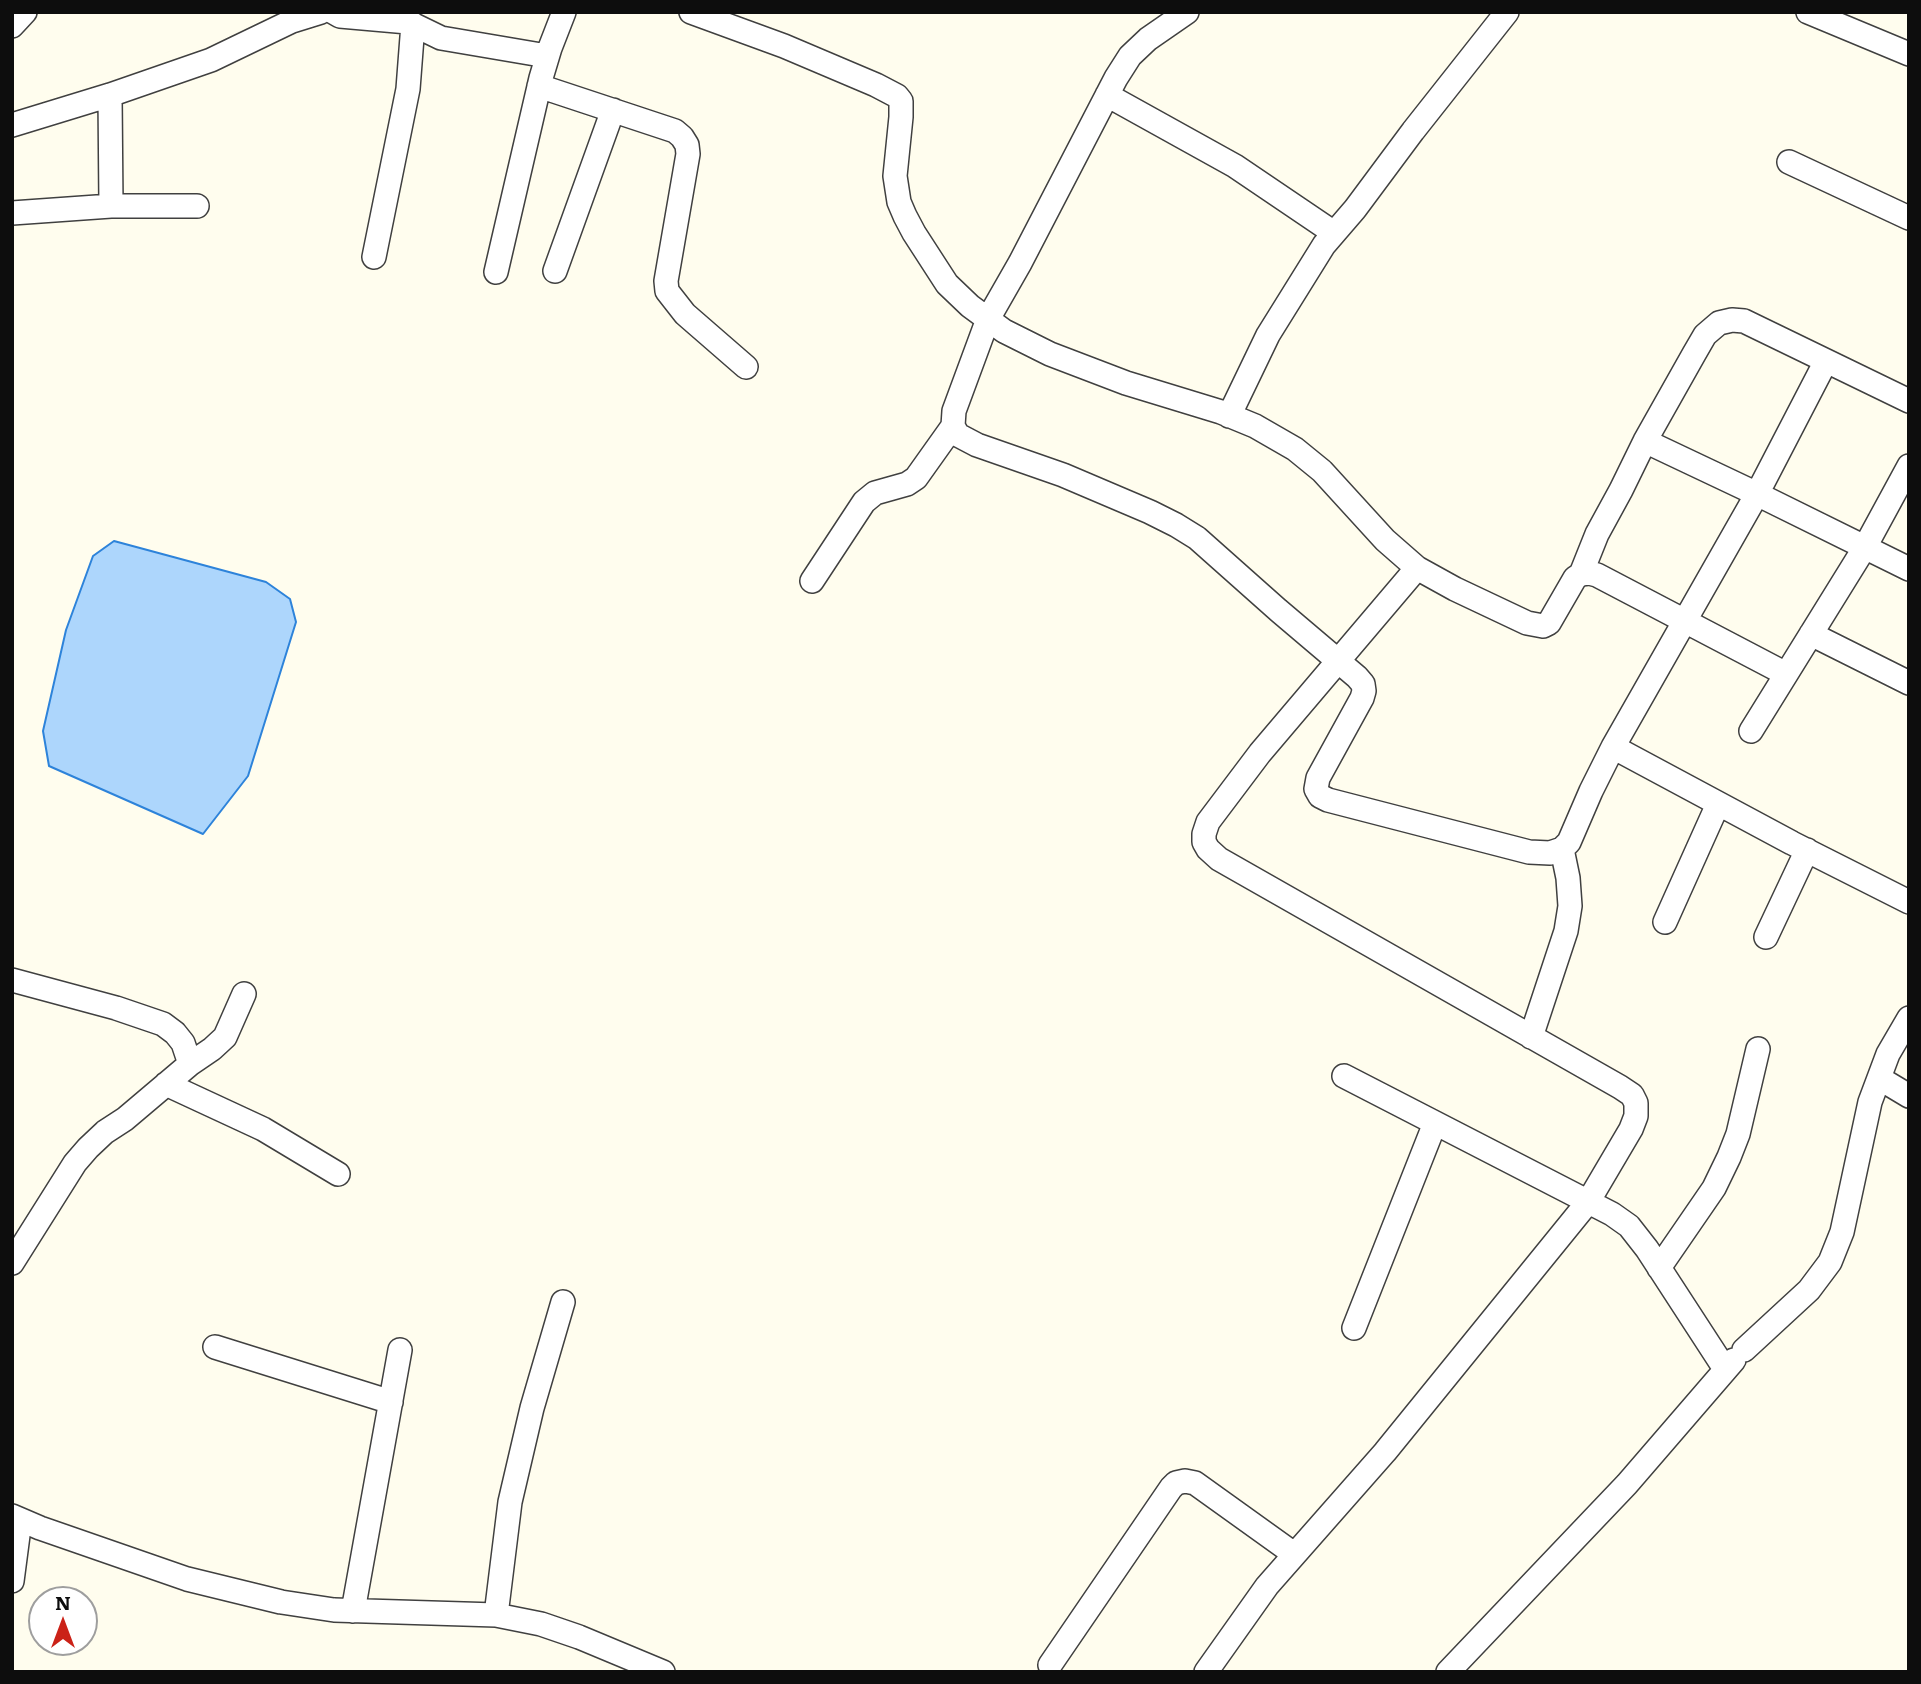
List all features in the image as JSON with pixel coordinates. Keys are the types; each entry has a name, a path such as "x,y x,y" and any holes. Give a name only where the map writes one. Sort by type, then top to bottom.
{"street":[{"path":"12,26 25,12"},
{"path":"12,125 211,60 292,20 321,12"},
{"path":"333,12 340,16 414,24 441,38 547,56"},
{"path":"496,272 539,86 564,12"},
{"path":"691,12 794,50 897,96 901,101 895,176 900,202 914,233 947,285 1004,331 1050,354 1126,383 1255,426 1295,449 1322,471 1385,540 1417,568 1455,589 1527,622 1543,626 1549,622 1575,578 1589,573 1786,674"},
{"path":"812,581 864,502 875,493 907,484 916,478 953,426 954,411 988,319 1020,263 1115,78 1130,56 1148,39 1187,12"},
{"path":"1808,12 1909,54"},
{"path":"1229,416 1268,335 1324,245 1497,15"},
{"path":"374,257 408,89 414,24"},
{"path":"539,86 675,131 682,137 688,154 666,281 667,290 685,314 746,367"},
{"path":"110,95 111,206"},
{"path":"1107,95 1235,166 1334,233"},
{"path":"555,271 613,110"},
{"path":"1789,162 1909,218"},
{"path":"12,213 111,206 197,206"},
{"path":"1581,574 1597,534 1645,441 1705,335 1719,323 1744,321 1909,401"},
{"path":"953,426 958,435 977,445 1063,475 1177,525 1197,538 1357,677 1363,684 1362,698 1318,778 1316,789 1320,796 1529,852 1550,853 1562,849 1569,842 1613,747 1757,494 1826,361"},
{"path":"1645,441 1909,569"},
{"path":"1751,731 1865,547 1909,466"},
{"path":"1206,1672 1266,1586 1385,1452 1588,1202 1636,1116 1636,1103 1632,1096 1620,1087 1219,859 1204,842 1208,822 1260,753 1417,568"},
{"path":"1811,634 1909,683"},
{"path":"1613,747 1909,902"},
{"path":"1665,922 1718,804"},
{"path":"1531,1037 1566,931 1570,906 1562,849"},
{"path":"1766,937 1807,850"},
{"path":"12,980 116,1008 163,1024 175,1033 183,1044 190,1064"},
{"path":"12,1263 75,1163 105,1132 125,1119 225,1037 244,994"},
{"path":"1448,1672 1628,1484 1734,1360 1809,1290 1830,1262 1842,1232 1870,1102 1888,1054 1909,1018"},
{"path":"1659,1268 1714,1188 1729,1157 1738,1134 1758,1049"},
{"path":"1344,1076 1612,1214 1629,1226 1659,1268 1734,1360"},
{"path":"1879,1078 1909,1096"},
{"path":"166,1084 263,1129 338,1174"},
{"path":"1354,1328 1435,1123"},
{"path":"496,1615 510,1502 532,1408 563,1302"},
{"path":"215,1347 391,1402"},
{"path":"353,1611 400,1350"},
{"path":"1050,1665 1177,1483 1195,1483 1294,1554"},
{"path":"12,1581 16,1518 187,1579 281,1602 353,1611 496,1615 541,1624 663,1672"}],"water":[{"path":"114,541 266,582 290,599 296,622 248,776 203,834 49,766 43,731 66,630 93,556"}]}
